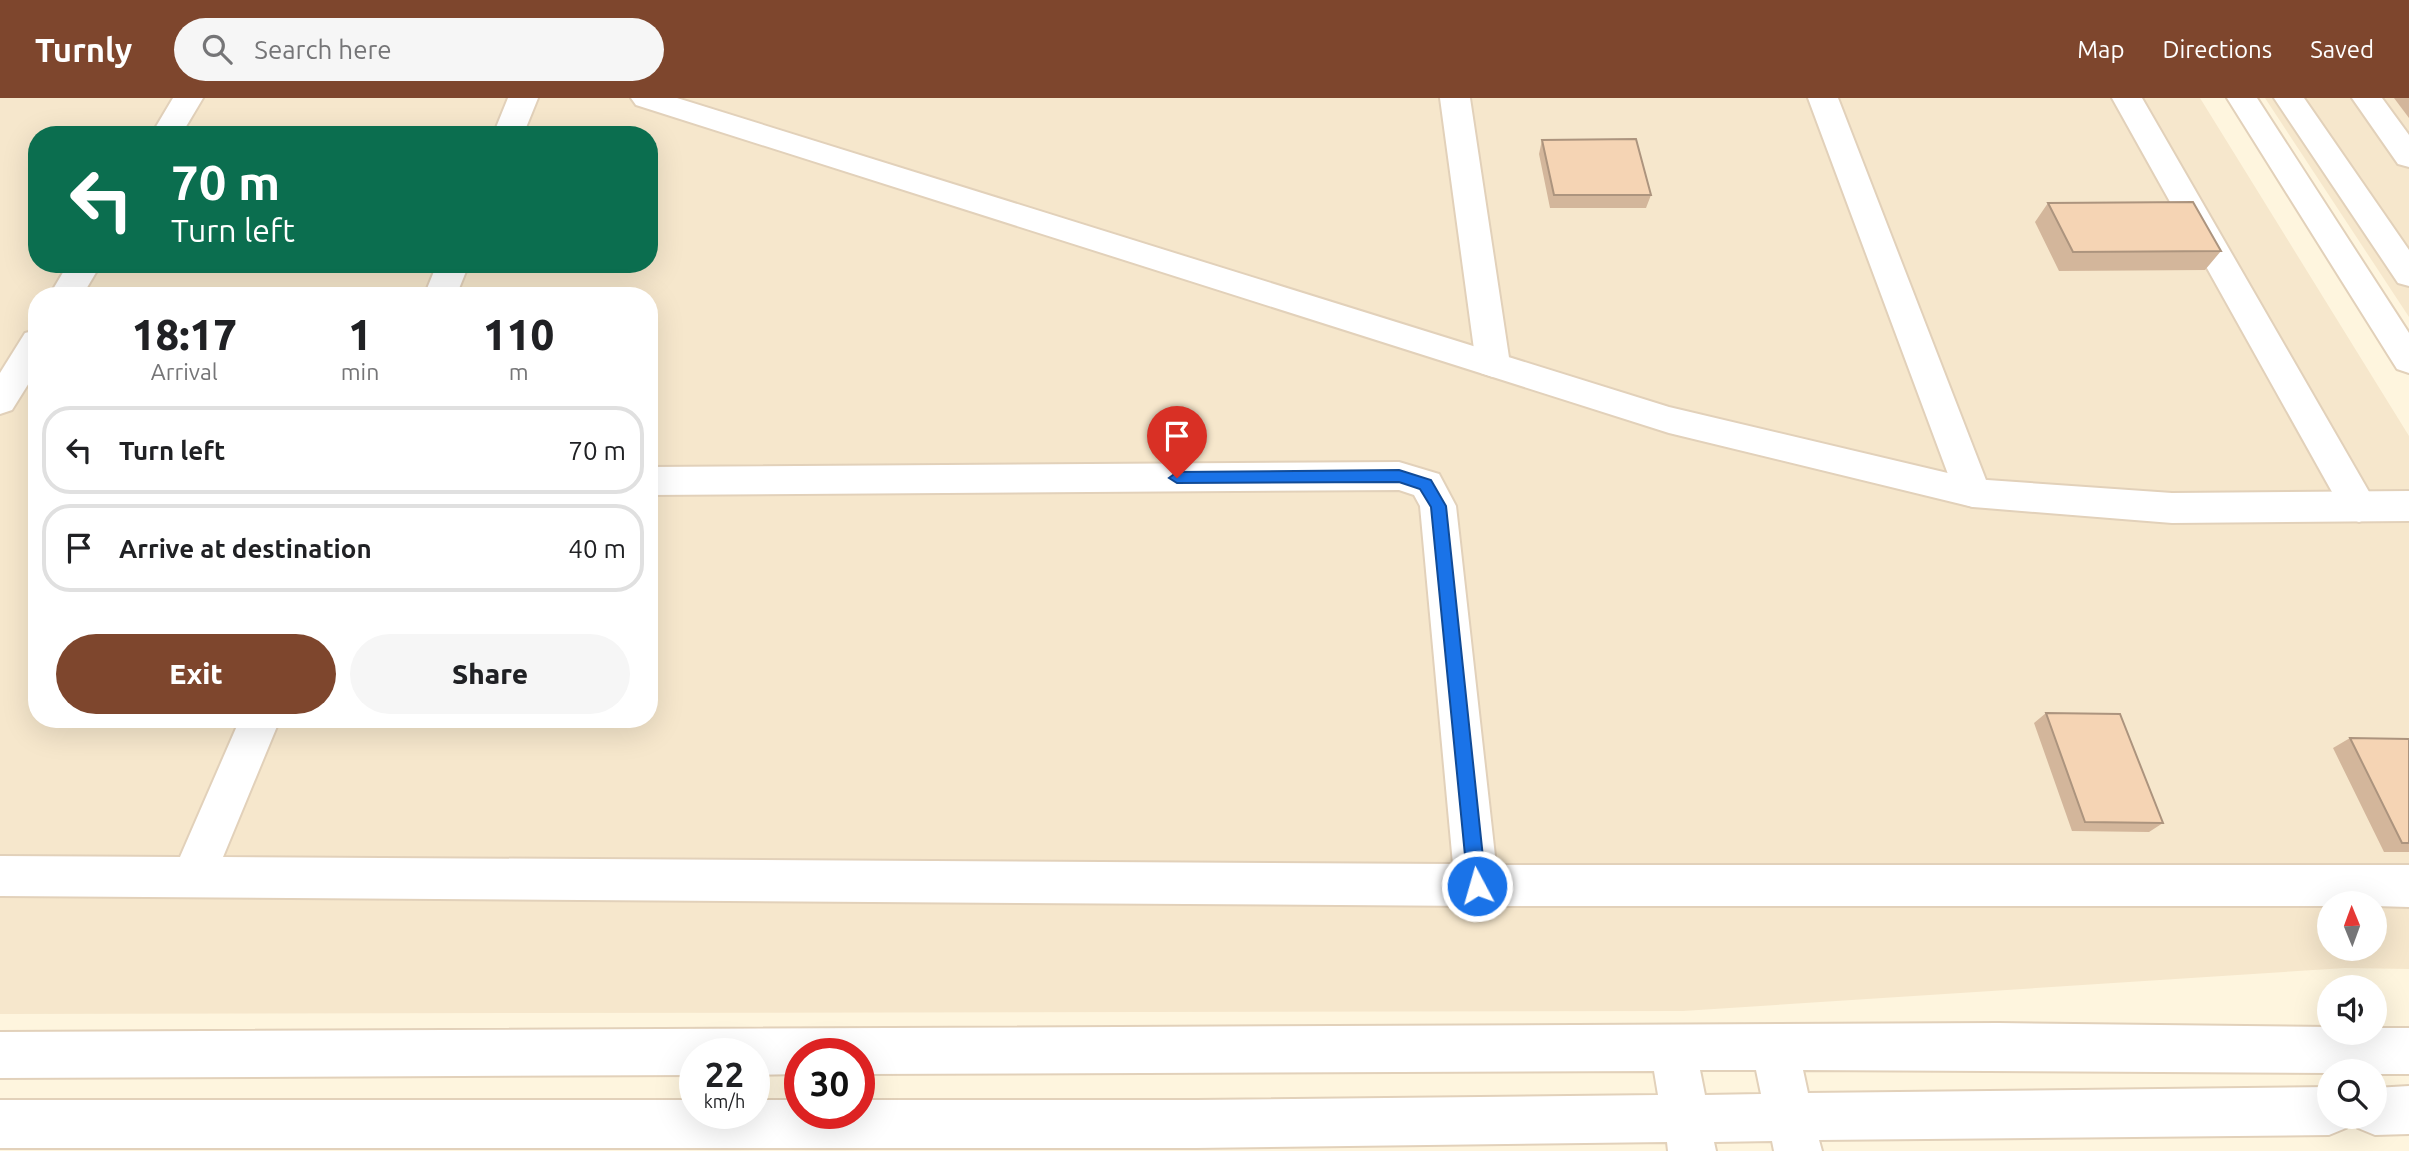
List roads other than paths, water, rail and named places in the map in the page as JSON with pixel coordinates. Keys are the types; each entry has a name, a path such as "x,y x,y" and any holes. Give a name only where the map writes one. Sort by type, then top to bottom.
{"street":[{"path":"171,126 188,98"},
{"path":"512,126 523,98"},
{"path":"646,98 687,104 1669,420 1973,493 2172,508 2409,506"},
{"path":"1455,98 1493,364"},
{"path":"1823,98 1973,493"},
{"path":"2127,98 2359,507"},
{"path":"2242,98 2409,360"},
{"path":"2289,98 2409,275"},
{"path":"2367,98 2409,157"},
{"path":"0,401 28,356"},
{"path":"658,481 1399,476 1426,484 1438,506 1477,886"},
{"path":"193,877 256,728"},
{"path":"0,876 1477,886 2409,886"},
{"path":"0,1055 1999,1046 2409,1051"},
{"path":"1673,1047 1689,1134"},
{"path":"1774,1047 1794,1134"},
{"path":"2387,1111 2409,1110"},
{"path":"0,1124 1196,1124 1794,1134 2317,1112"}]}
